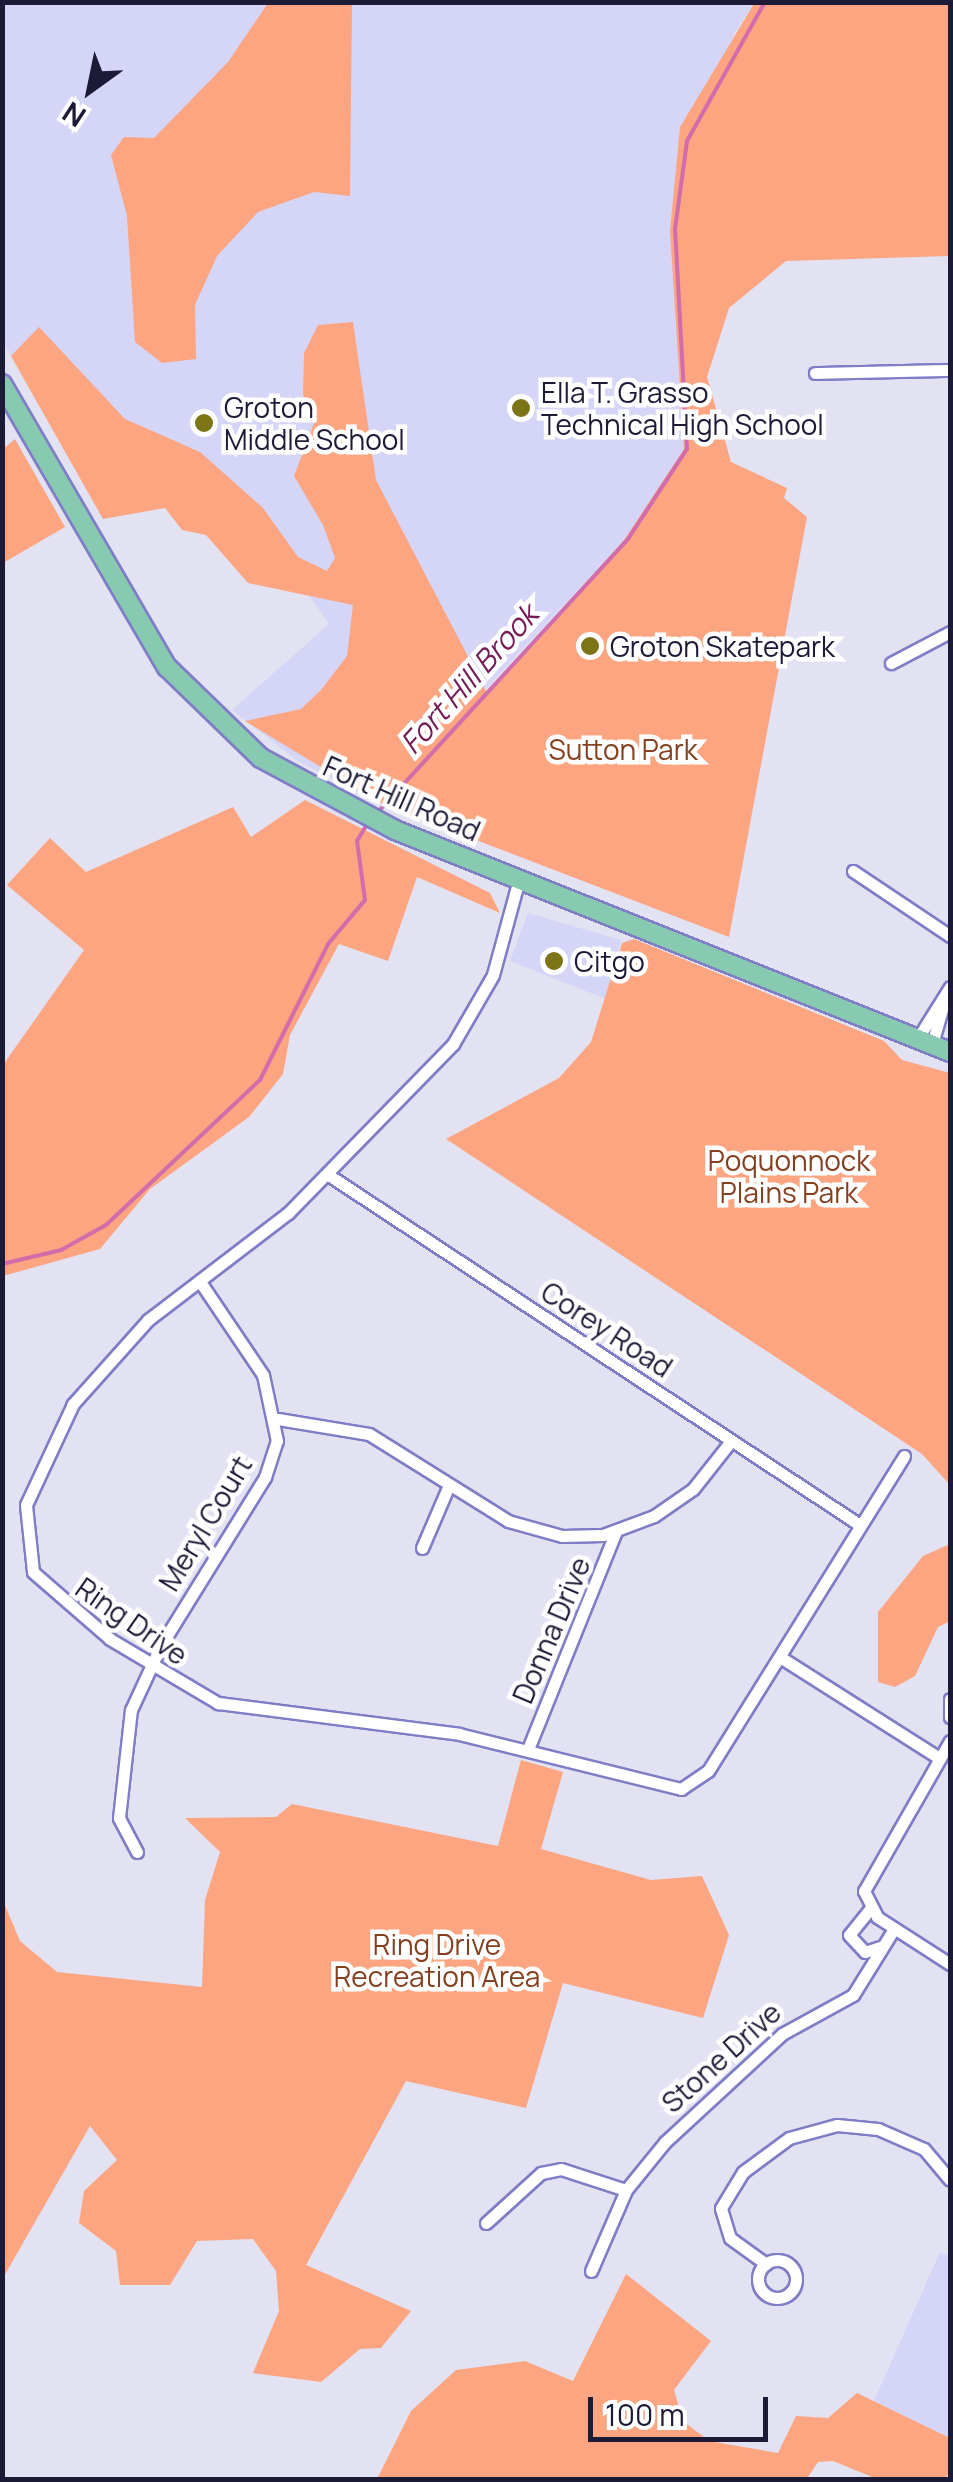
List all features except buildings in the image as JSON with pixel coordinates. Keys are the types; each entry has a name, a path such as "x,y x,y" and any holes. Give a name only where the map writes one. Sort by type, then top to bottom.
{"main road":[{"name":"Fort Hill Road","path":"2,384 177,681 252,751 384,825 950,1052"}],"street":[{"path":"815,373 950,370"},
{"path":"890,664 950,632"},
{"path":"853,871 950,936"},
{"name":"Ring Drive","path":"518,879 497,964 467,1026 327,1174 201,1283 148,1320 90,1382 53,1437 26,1505 34,1572 62,1605 149,1665 218,1703 260,1714 528,1749 682,1790 708,1771 904,1456"},
{"path":"925,1041 948,993"},
{"name":"Corey Road","path":"327,1174 860,1525"},
{"path":"201,1283 263,1376 278,1420 369,1434 449,1485 534,1530 616,1531 684,1496 730,1441"},
{"name":"Meryl Court","path":"137,1852 120,1818 119,1782 149,1665 265,1478 278,1420"},
{"path":"422,1548 449,1485"},
{"name":"Donna Drive","path":"528,1749 616,1531"},
{"path":"780,1658 940,1758"},
{"path":"950,1699 950,1717"},
{"path":"880,1946 865,1952 849,1935 870,1909 868,1874 950,1742"},
{"path":"870,1909 950,1964"},
{"name":"Stone Drive","path":"592,2271 626,2190 747,2063 858,1990 880,1946 894,1929"},
{"path":"766,2264 730,2238 721,2208 743,2172 789,2138 837,2125 878,2129 924,2150 950,2180"},
{"path":"486,2223 541,2172 562,2169 626,2190"}],"shaded area":[{"path":"2,3 755,3 734,33 684,367 685,449 624,540 380,803 298,761 232,710 329,624 274,544 194,468 103,519 3,342"},
{"path":"528,913 621,940 606,999 510,961"},
{"path":"940,2252 950,2256 950,2438 874,2401"}],"green space":[{"name":"Sutton Park","path":"755,2 950,3 950,256 786,261 729,308 707,377 731,462 787,488 784,498 807,517 729,937 380,803 245,721 301,709 321,690 347,656 353,605 248,583 206,535 182,530 165,508 103,519 11,356 39,327 125,419 200,452 263,508 298,557 327,571 335,558 323,525 294,476 315,421 303,395 304,353 318,325 353,322 376,480 487,693 624,540 684,449 670,231 680,127"},
{"path":"268,3 352,3 350,196 314,192 258,212 217,256 195,305 196,359 162,363 135,342 127,216 111,155 124,137 154,138 228,62"},
{"path":"15,439 65,527 3,563 3,449"},
{"path":"305,800 490,893 500,913 417,877 388,961 339,944 290,1035 283,1074 249,1117 150,1189 100,1249 3,1276 3,1065 84,950 7,885 50,838 86,872 233,807 251,837"},
{"name":"Poquonnock Plains Park","path":"634,939 884,1041 902,1060 950,1073 950,1485 922,1454 446,1139 559,1078 591,1042 622,943"},
{"path":"950,1544 950,1621 938,1627 915,1676 895,1687 878,1682 878,1612 923,1556"},
{"name":"Ring Drive Recreation Area","path":"521,1760 563,1772 541,1849 651,1880 702,1876 729,1935 703,2018 563,1983 526,2108 406,2081 306,2265 411,2311 381,2348 360,2349 321,2382 253,2373 279,2311 276,2271 253,2239 197,2241 170,2285 120,2285 116,2251 79,2223 84,2191 117,2160 90,2126 3,2278 3,1796 4,1903 20,1941 57,1972 202,1987 205,1900 220,1852 185,1818 276,1817 292,1804 498,1846"},
{"path":"626,2274 711,2341 674,2390 683,2421 709,2441 778,2453 796,2416 828,2418 857,2393 950,2438 950,2471 945,2479 877,2479 833,2461 818,2462 806,2480 377,2479 411,2411 456,2370 525,2361 573,2381"}],"waterway":[{"name":"Fort Hill Brook","path":"378,812 628,539 687,449 675,229 687,141 765,2"},
{"name":"Fort Hill Brook","path":"2,1264 61,1250 106,1225 260,1080 328,944 365,900 357,841 368,823"}],"place":[{"name":"Ella T. Grasso Technical High School","path":"521,408"},
{"name":"Groton Middle School","path":"204,423"},
{"name":"Groton Skatepark","path":"590,646"},
{"name":"Citgo","path":"554,961"}]}
